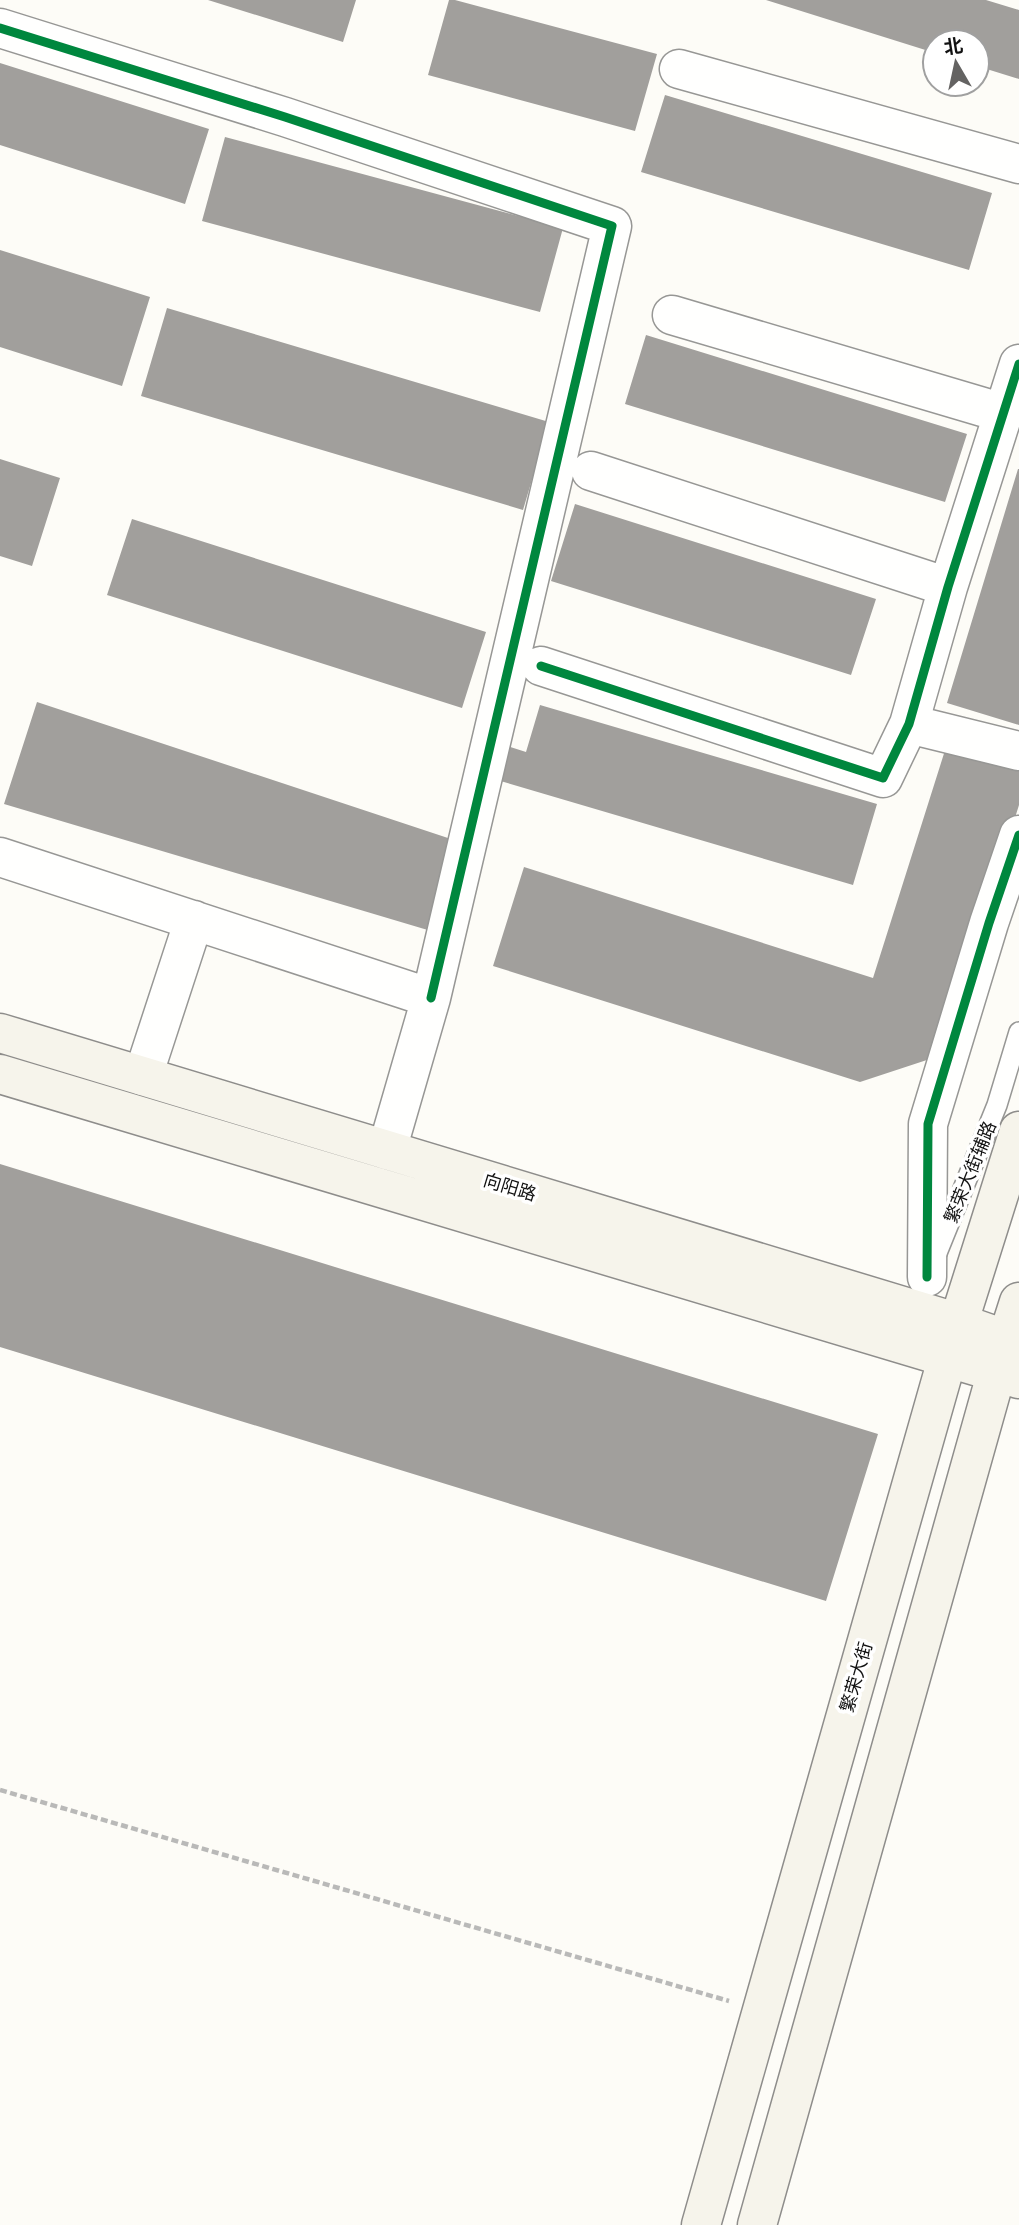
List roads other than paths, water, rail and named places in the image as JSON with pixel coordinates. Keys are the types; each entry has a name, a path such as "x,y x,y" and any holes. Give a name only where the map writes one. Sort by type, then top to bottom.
{"main road":[{"name":"向阳路","path":"0,1033 387,1150 921,1293 953,1339"},
{"name":"向阳路","path":"0,1074 953,1339 1011,1358"},
{"name":"繁荣大街","path":"701,2225 953,1339 1019,1131"},
{"path":"757,2225 1011,1358 1019,1302"}],"street":[{"path":"0,28 285,117 612,226 431,998 387,1150"},
{"path":"679,69 1019,164"},
{"path":"672,315 1003,413"},
{"path":"541,666 883,778 909,724 948,587 1019,364"},
{"path":"591,471 948,587"},
{"path":"909,724 1019,751"},
{"path":"921,1293 928,1124 989,923 1019,835"},
{"path":"0,857 431,998"},
{"path":"144,1076 194,920"}],"lane":[{"name":"繁荣大街辅路","path":"921,1293 997,1105 1019,1032"}]}
